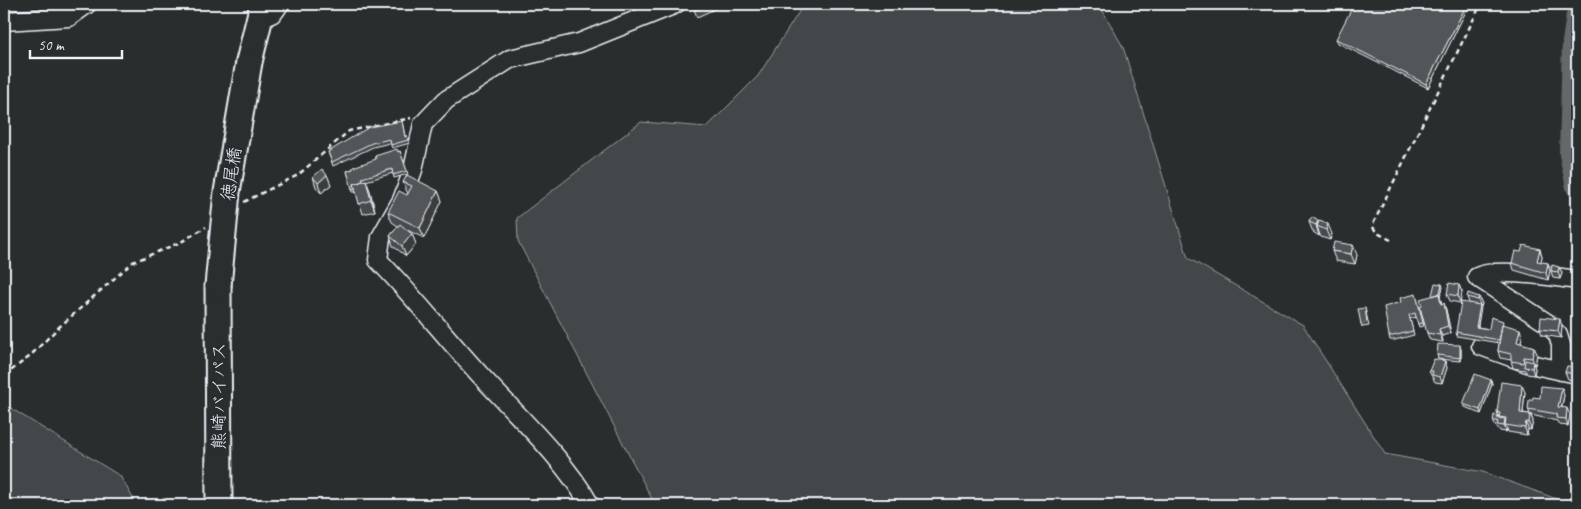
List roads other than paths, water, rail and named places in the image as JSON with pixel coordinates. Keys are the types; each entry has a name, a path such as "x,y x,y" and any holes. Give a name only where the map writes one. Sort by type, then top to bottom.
{"highway":[{"name":"徳尾橋","path":"218,286 228,192 249,62 267,8"},
{"name":"熊崎バイパス","path":"218,286 219,505"}],"street":[{"path":"4,21 69,17 87,4"},
{"path":"590,505 582,491 544,446 445,336 413,296 378,260 381,237 402,200 413,170 423,124 446,100 510,59 579,43 676,4"},
{"path":"1481,346 1530,364 1569,373 1562,345 1553,329 1477,277 1487,273 1577,280"}],"waterway":[{"path":"1577,15 1573,42 1570,154 1577,187"}]}
